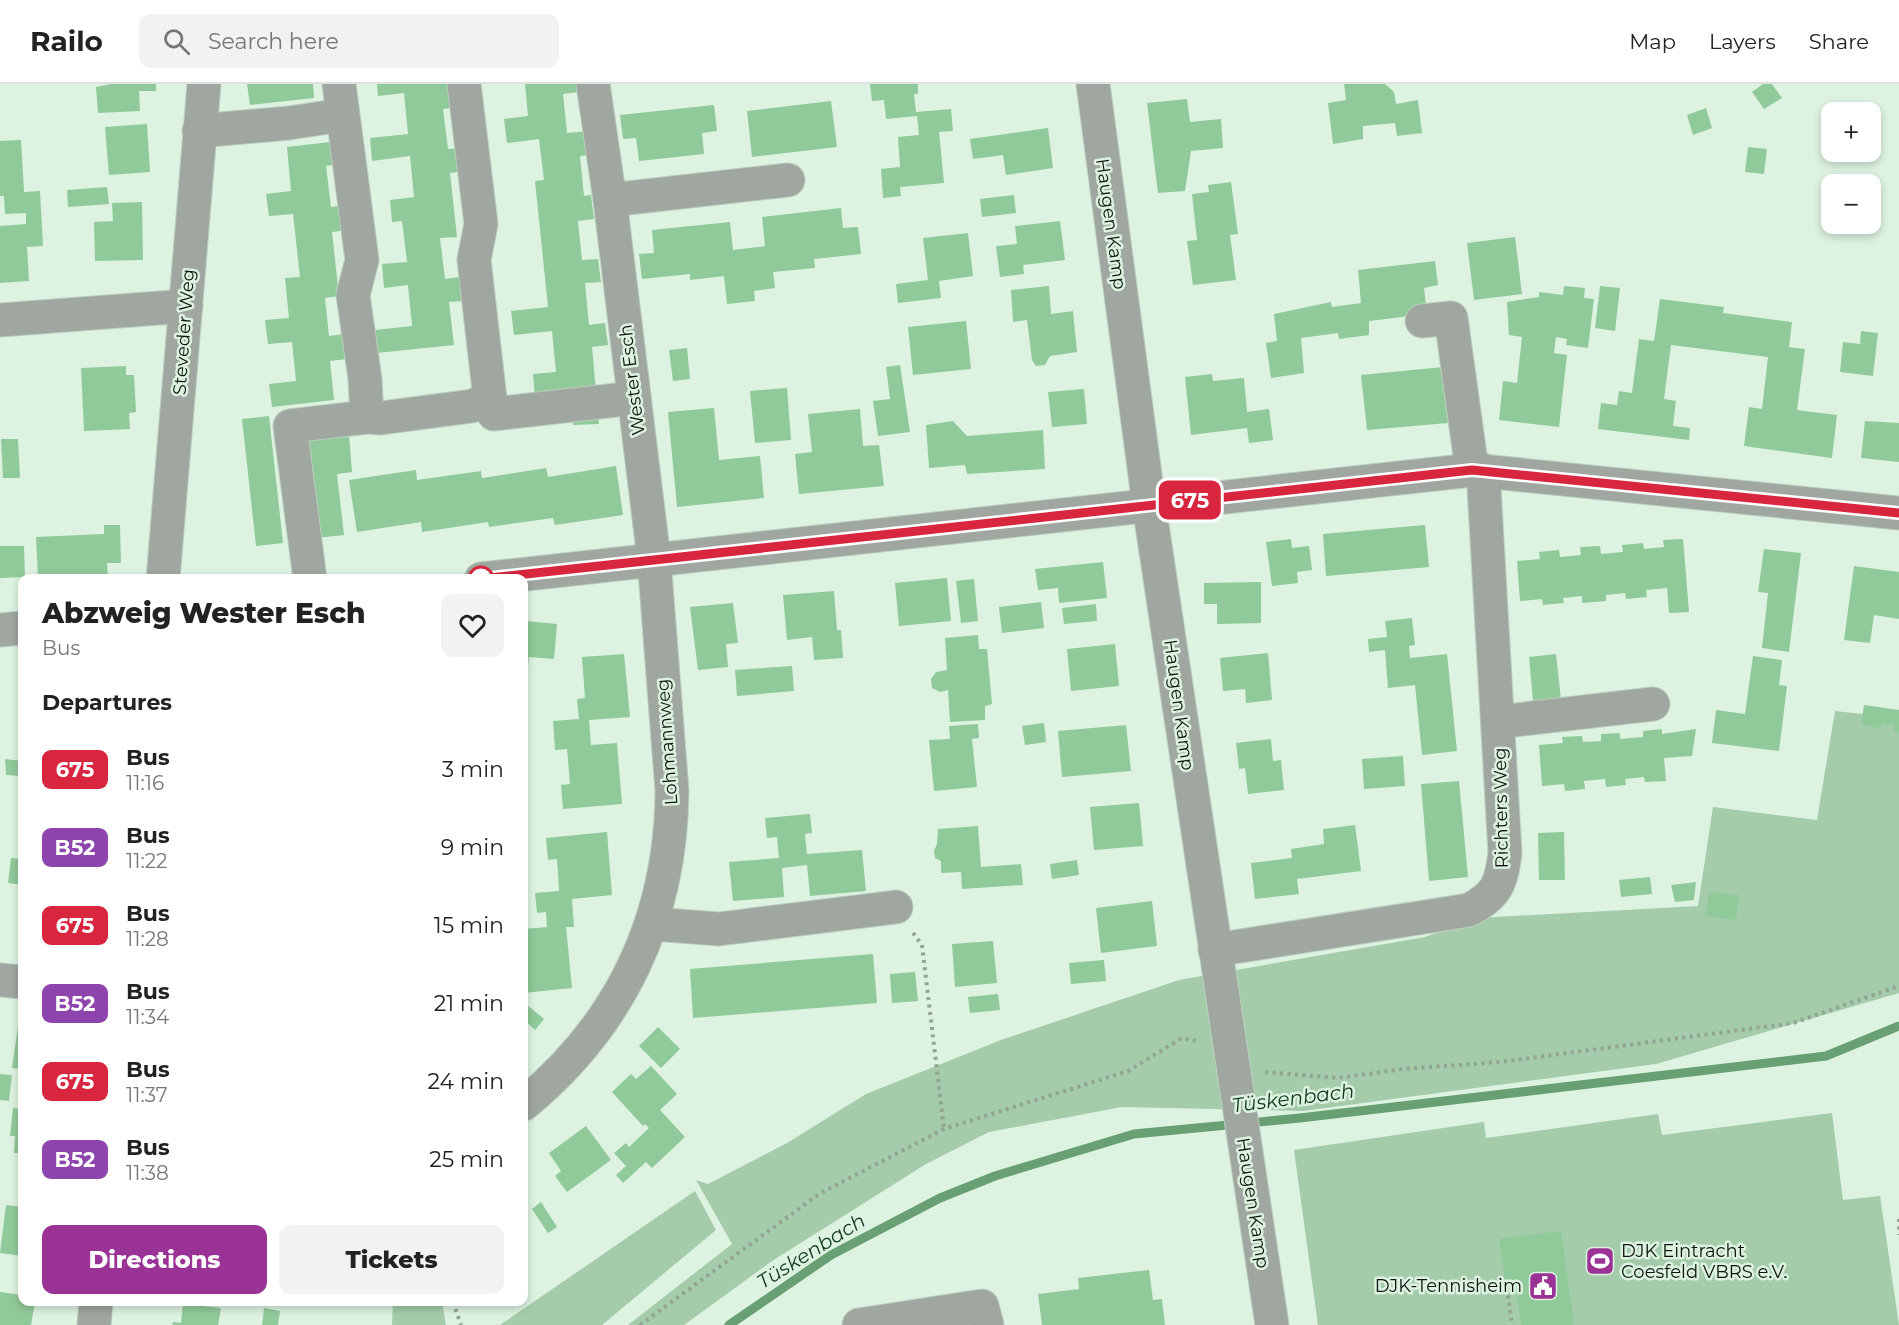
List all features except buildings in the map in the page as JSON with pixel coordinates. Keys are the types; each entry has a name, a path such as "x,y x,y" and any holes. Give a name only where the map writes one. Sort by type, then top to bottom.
{"street":[{"name":"Steveder Weg","path":"163,574 204,84"},
{"path":"464,84 481,224 474,260 490,399 494,414 634,398"},
{"name":"Wester Esch","path":"593,84 610,201 654,559"},
{"name":"Haugen Kamp","path":"1093,84 1149,505 1272,1325"},
{"path":"199,131 289,123 341,99 362,260 353,295 365,379 367,417"},
{"path":"610,201 788,180"},
{"path":"0,320 186,306"},
{"name":"Richters Weg","path":"1215,950 1468,910 1487,900 1502,879 1505,853 1498,722 1477,470 1451,318 1422,321"},
{"path":"309,574 290,426 472,406 490,399"},
{"path":"524,574 1477,470 1899,513"},
{"name":"Lohmannweg","path":"528,1101 552,1080 598,1029 629,976 652,924 668,858 672,791 654,559"},
{"path":"0,630 18,628"},
{"path":"1498,722 1653,704"},
{"path":"652,924 719,929 896,907"},
{"path":"0,980 18,982"},
{"path":"94,1325 96,1306"},
{"path":"859,1325 982,1306 987,1325"}],"path":[{"path":"896,907 922,945 945,1128"},
{"path":"640,1325 819,1194 945,1128 1128,1071 1182,1038 1230,1047 1257,1071 1338,1078 1403,1069 1500,1062 1793,1023 1899,986"},
{"path":"1899,1219 1899,1234"},
{"path":"1507,1288 1512,1325"},
{"path":"454,1306 461,1325"}],"green space":[{"path":"1835,711 1899,718 1899,993 1656,1064 1303,1111 1122,1107 989,1132 926,1164 772,1261 684,1325 628,1325 732,1244 696,1180 708,1184 787,1143 866,1094 1001,1040 1179,980 1425,937 1476,918 1698,906 1713,807 1817,820"},
{"name":"DJK Eintracht Coesfeld VBRS e.V.","path":"1832,1113 1843,1200 1880,1196 1899,1325 1318,1325 1294,1150 1484,1122 1486,1138 1658,1114 1662,1135"},
{"path":"695,1191 716,1230 602,1325 500,1325"},
{"path":"393,1306 443,1306 446,1325 392,1325"}],"waterway":[{"name":"Tüskenbach","path":"729,1325 831,1255 940,1198 995,1176 1134,1134 1300,1118 1826,1056 1899,1026"}],"bus line":[{"name":"675","path":"524,574 1472,470 1899,513"}],"place":[{"name":"DJK Eintracht Coesfeld VBRS e.V.","path":"1600,1261"},
{"name":"DJK-Tennisheim","path":"1543,1286"}]}
